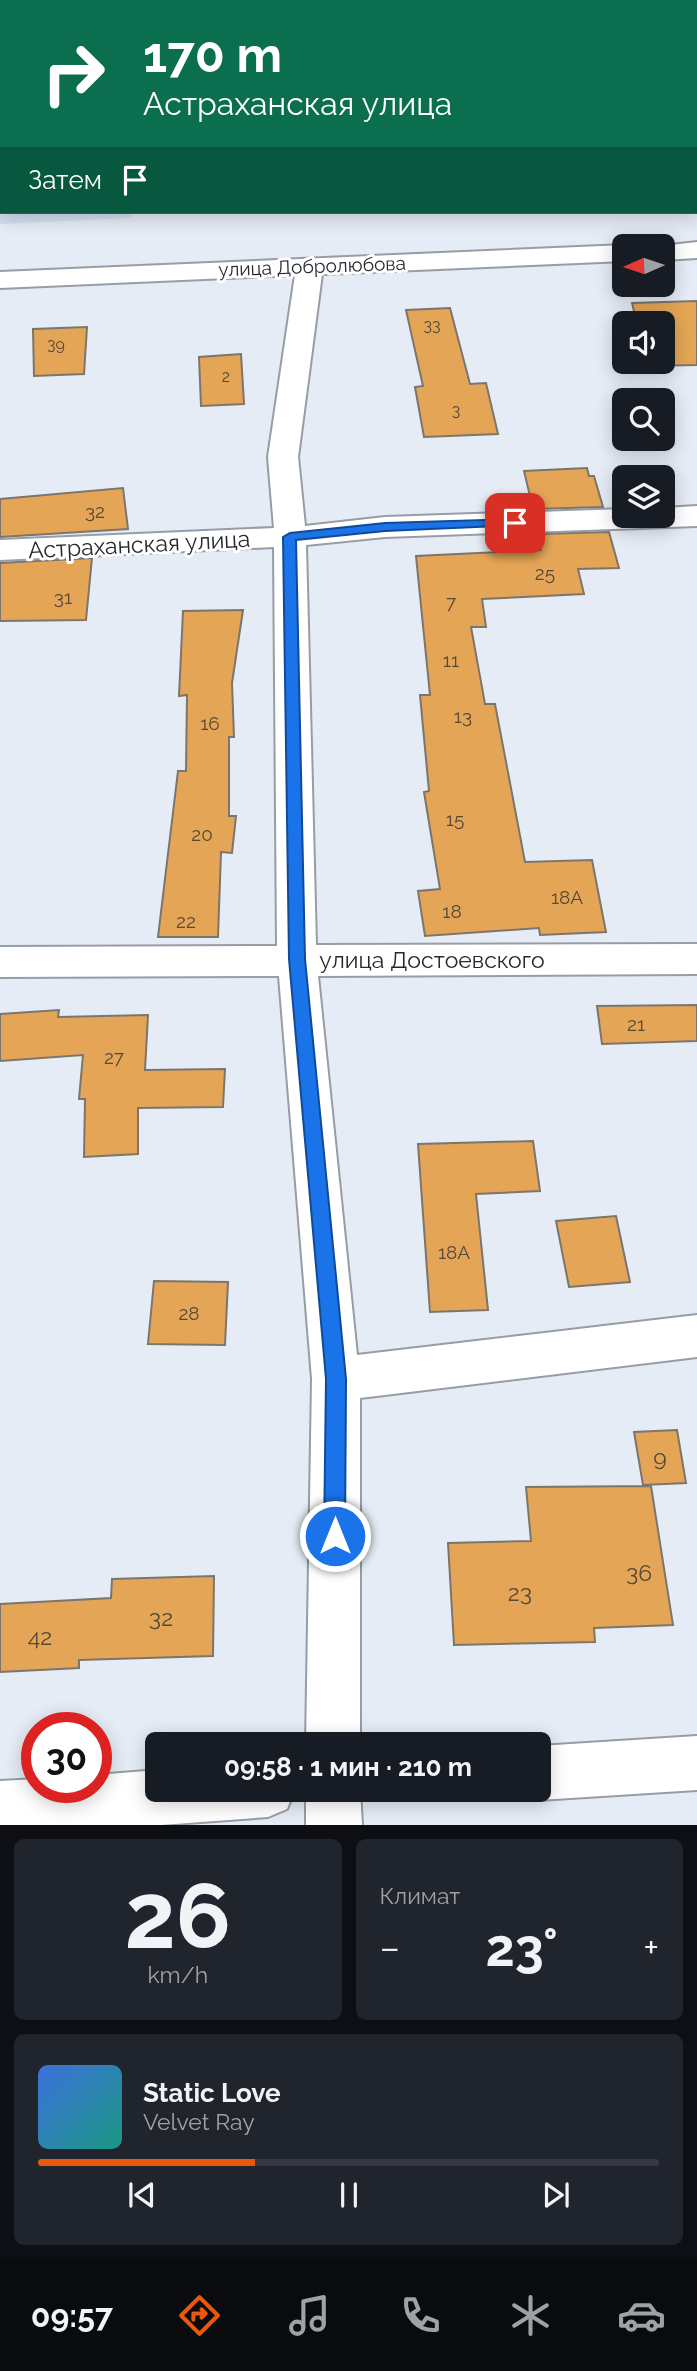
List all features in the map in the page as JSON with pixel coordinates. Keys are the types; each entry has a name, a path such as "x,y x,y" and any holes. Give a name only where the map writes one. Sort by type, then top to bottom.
{"street":[{"path":"676,251 697,250"},
{"name":"улица Добролюбова","path":"0,280 612,254"},
{"path":"310,267 283,457 290,537 297,959 336,1379 333,1732"},
{"name":"Астраханская улица","path":"0,550 290,537 385,527 697,516"},
{"name":"улица Достоевского","path":"0,962 697,959"},
{"path":"336,1379 697,1336"},
{"path":"551,1772 697,1763"},
{"path":"0,1809 145,1799"},
{"path":"333,1802 334,1825"}],"shaded area":[{"path":"0,214 131,214 131,218 0,224"}],"building":[{"path":"697,301 697,365 675,365 675,311 634,311 632,303"},
{"path":"450,308 470,384 486,383 498,434 424,437 415,387 423,386 406,310"},
{"path":"87,327 84,374 34,376 33,329"},
{"path":"241,354 244,404 201,406 199,357"},
{"path":"587,468 589,476 594,476 603,507 533,509 524,471"},
{"path":"123,488 128,529 0,537 0,499"},
{"path":"609,532 619,568 578,569 584,594 482,599 486,627 471,627 485,704 495,704 525,862 592,860 606,932 540,935 539,928 425,936 418,891 440,889 424,792 429,791 420,695 430,695 416,556 541,550 538,534"},
{"path":"92,558 86,620 0,621 0,563"},
{"path":"243,610 232,683 234,737 229,737 229,816 236,816 232,853 221,852 218,937 158,937 178,771 186,771 187,695 179,696 183,611"},
{"path":"697,1005 697,1041 602,1044 597,1006"},
{"path":"59,1010 58,1017 148,1015 145,1070 225,1069 223,1107 138,1108 138,1154 84,1157 85,1099 79,1099 83,1055 0,1061 0,1014"},
{"path":"533,1141 540,1191 476,1194 488,1310 430,1312 418,1144"},
{"path":"616,1216 630,1282 569,1287 556,1221"},
{"path":"154,1281 228,1282 225,1345 148,1344"},
{"path":"677,1430 686,1483 643,1485 634,1432"},
{"path":"651,1486 673,1625 594,1628 595,1642 454,1645 448,1543 531,1541 526,1487"},
{"path":"214,1576 213,1656 79,1660 79,1668 0,1672 0,1604 111,1598 112,1579"}],"route":[{"path":"335,1536 336,1379 297,959 290,537 385,527 515,523"}]}
